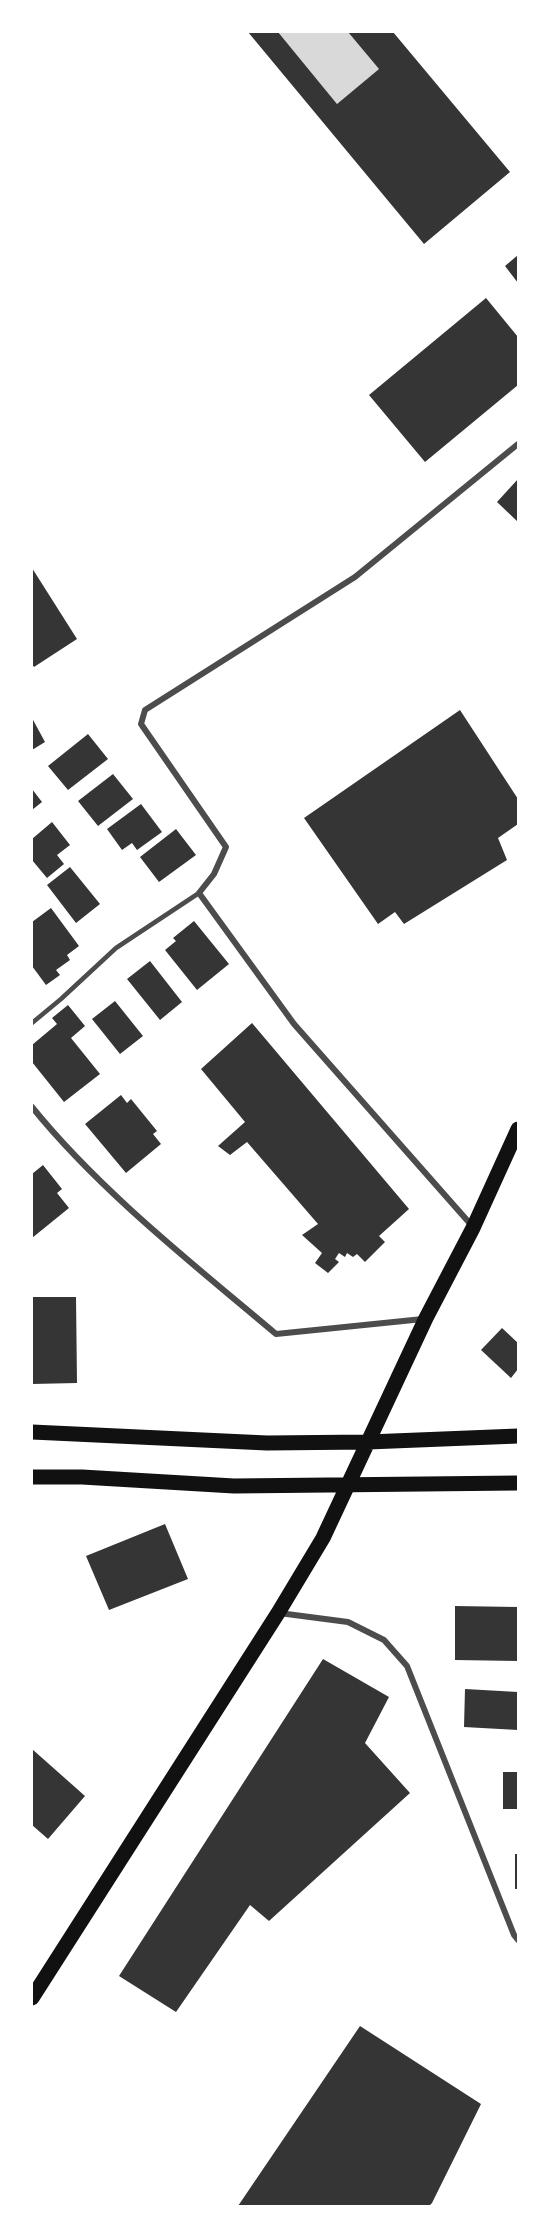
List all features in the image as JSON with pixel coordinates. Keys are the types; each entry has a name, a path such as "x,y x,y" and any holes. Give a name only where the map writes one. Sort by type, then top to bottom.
{"main road":[{"path":"32,1998 278,1613 323,1538 426,1318 473,1228 519,1129"},
{"path":"32,1432 267,1443 368,1442 519,1436"},
{"path":"32,1477 82,1477 234,1486 519,1483"}],"street":[{"path":"473,1228 294,1024 199,893 214,874 226,847 141,724 145,710 355,577 519,444"},
{"path":"32,1107 60,1142 141,1218 276,1334 426,1318"},
{"path":"278,1613 348,1622 384,1640 407,1666 510,1924 519,1940"}],"lane":[{"path":"32,1023 116,948 199,893"}],"shaded area":[{"path":"278,32 348,32 379,69 337,104"}],"building":[{"path":"248,32 278,32 337,104 379,69 348,32 393,32 510,172 424,244"},
{"path":"518,255 518,283 505,266"},
{"path":"486,298 518,337 518,385 425,462 369,395"},
{"path":"518,479 518,522 497,502"},
{"path":"32,568 77,639 34,667 32,664"},
{"path":"460,710 518,799 518,824 498,838 507,860 404,924 395,912 378,924 304,818"},
{"path":"32,718 45,742 32,750"},
{"path":"88,734 108,759 68,790 48,766"},
{"path":"113,774 133,799 98,826 78,801"},
{"path":"32,789 42,802 32,810"},
{"path":"141,804 162,832 137,850 132,843 122,850 107,829"},
{"path":"52,822 70,845 57,855 64,864 47,878 32,860 32,839"},
{"path":"176,829 196,855 159,882 140,857"},
{"path":"70,867 100,904 76,923 47,885"},
{"path":"51,908 79,946 67,955 70,960 56,970 60,975 46,985 32,966 32,922"},
{"path":"194,921 229,964 197,990 165,950 176,941 173,938"},
{"path":"150,961 182,1002 160,1020 127,979"},
{"path":"115,1001 143,1036 120,1054 92,1019"},
{"path":"68,1005 85,1026 71,1038 100,1074 64,1102 32,1062 32,1045 57,1024 52,1018"},
{"path":"252,1023 409,1209 379,1236 385,1242 365,1262 357,1254 353,1257 347,1253 345,1257 339,1253 335,1259 339,1262 328,1273 315,1263 322,1253 302,1235 318,1224 247,1142 230,1155 218,1146 245,1122 201,1069"},
{"path":"121,1095 127,1103 131,1099 157,1131 153,1134 161,1144 126,1173 85,1124"},
{"path":"43,1165 62,1189 57,1193 69,1208 32,1238 32,1174"},
{"path":"32,1297 76,1297 77,1383 32,1384"},
{"path":"502,1328 518,1343 518,1369 511,1378 481,1350"},
{"path":"165,1524 188,1579 109,1610 86,1556"},
{"path":"455,1606 518,1607 518,1661 455,1660"},
{"path":"323,1659 389,1697 365,1743 410,1793 269,1921 250,1905 176,2012 119,1976"},
{"path":"465,1689 518,1692 518,1730 464,1727"},
{"path":"32,1749 85,1796 48,1839 32,1825"},
{"path":"503,1772 518,1772 518,1809 503,1809"},
{"path":"515,1854 518,1854 518,1889 515,1889"},
{"path":"360,2026 481,2104 432,2203 429,2206 238,2206"}]}
